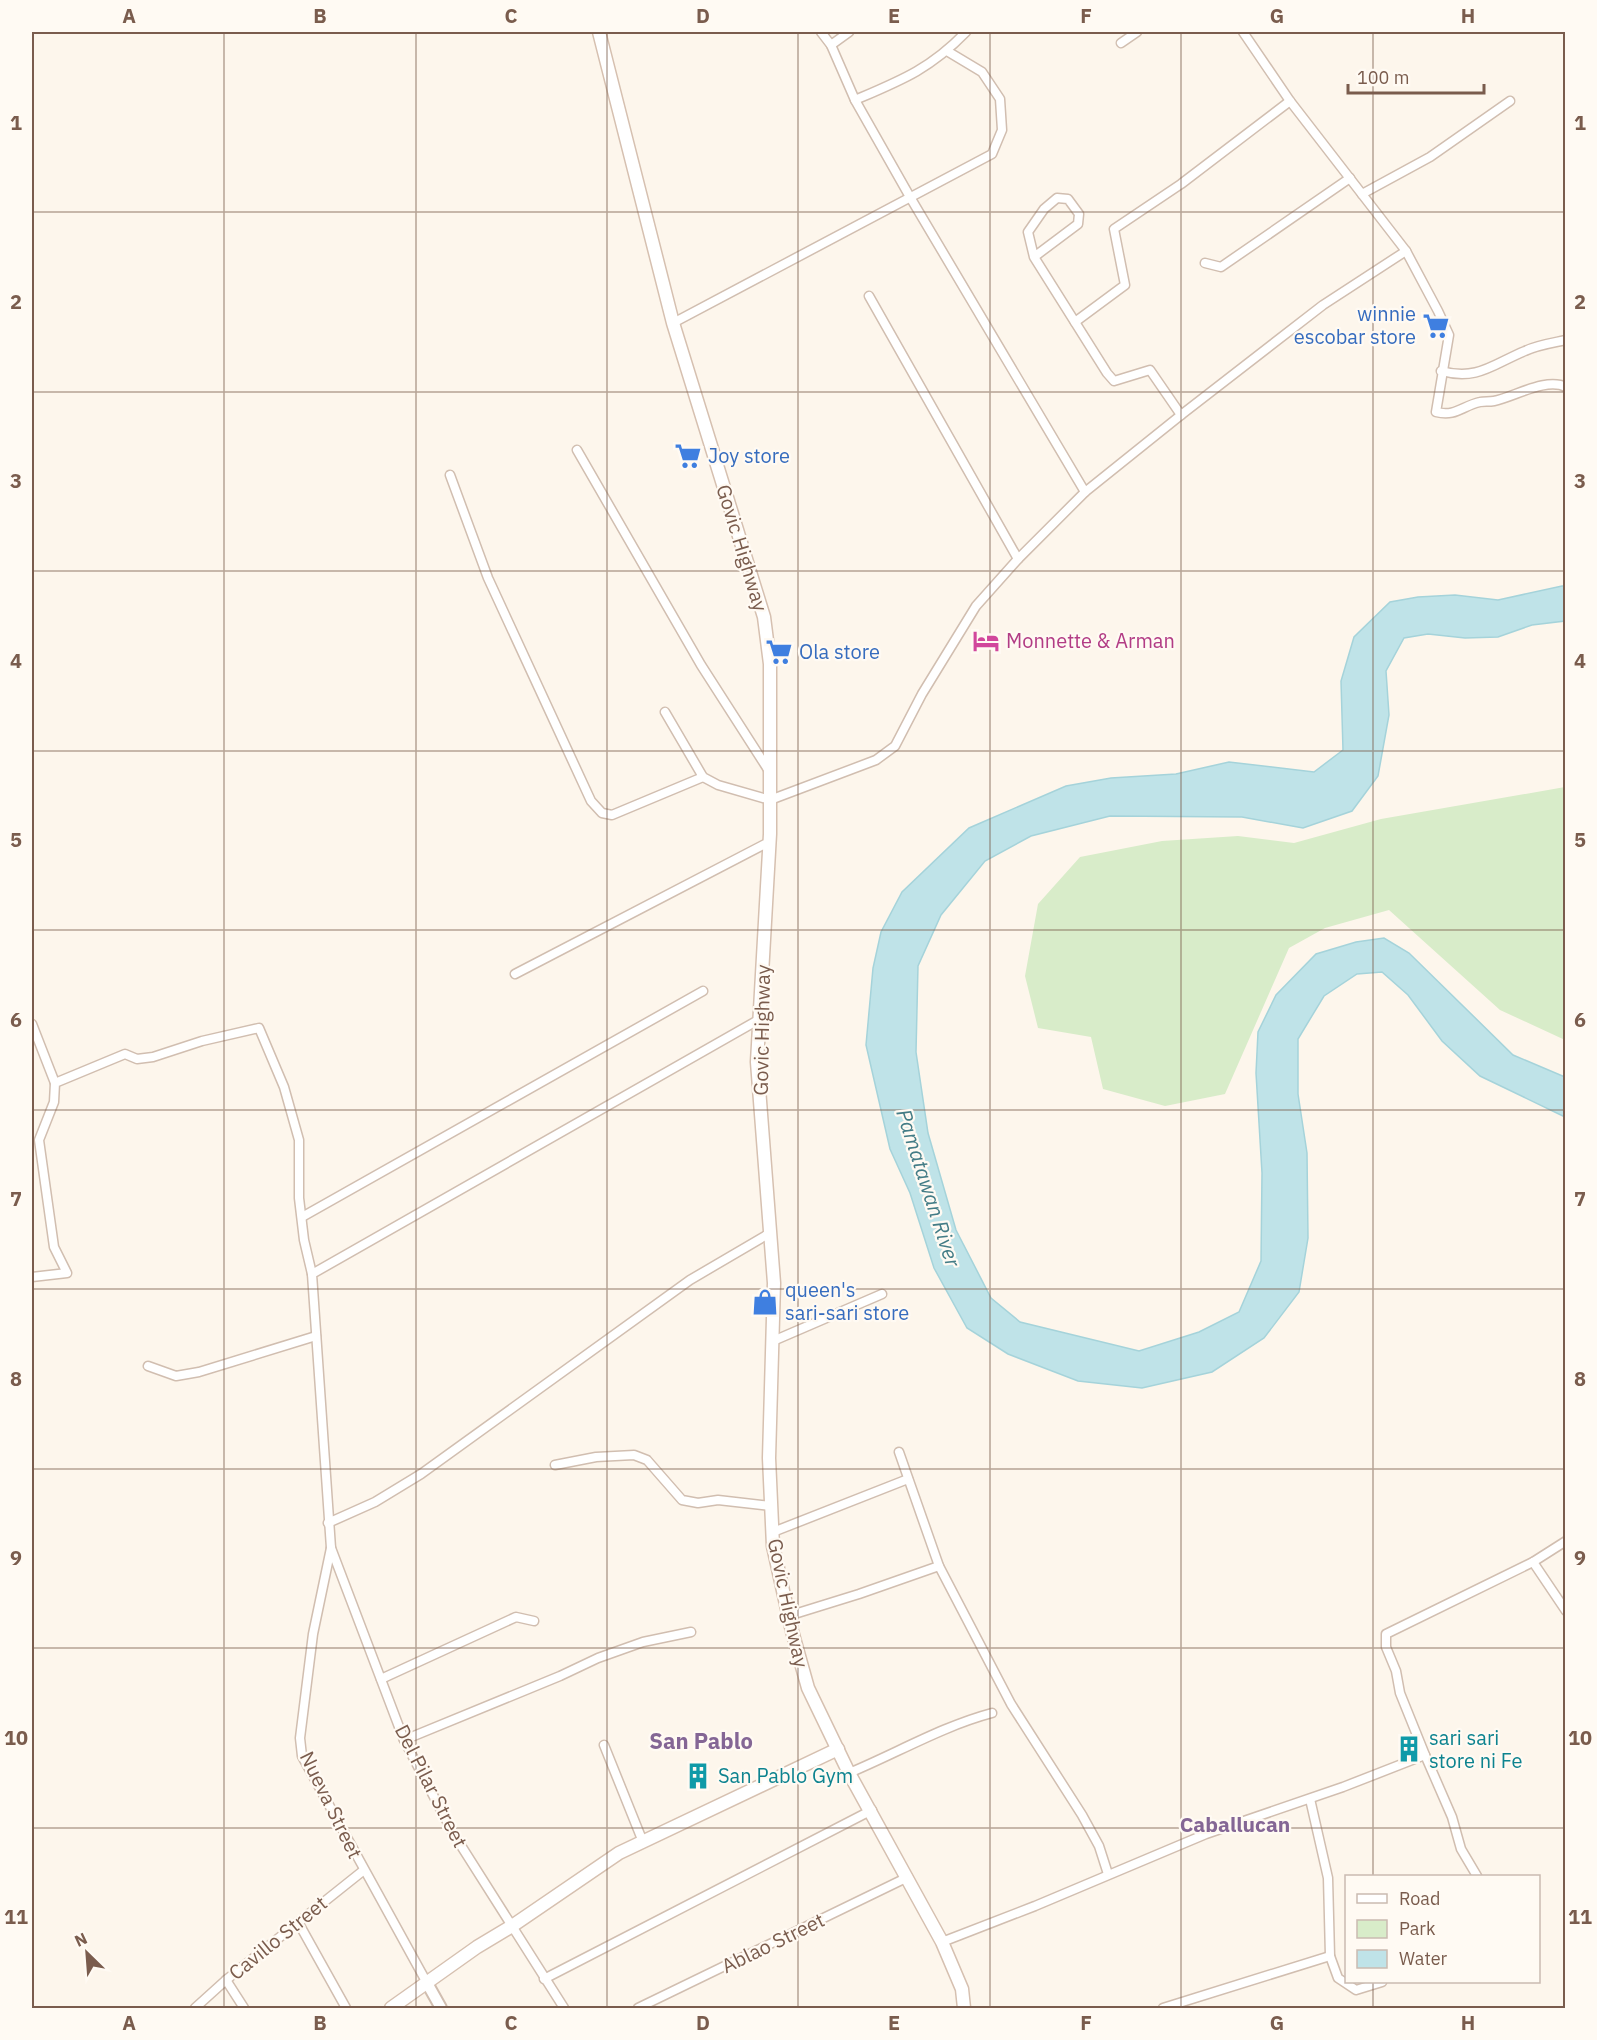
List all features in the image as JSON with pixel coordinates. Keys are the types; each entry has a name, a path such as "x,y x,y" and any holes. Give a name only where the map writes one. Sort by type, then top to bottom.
{"main road":[{"name":"Govic Highway","path":"599,32 673,323 764,617 770,664 769,842 757,1062 774,1283 769,1458 773,1546 788,1616 808,1688 849,1773 872,1810 942,1942 962,1989 964,2008"},
{"path":"391,2008 477,1947 512,1926 619,1853 838,1749"}],"street":[{"path":"821,32 831,45 855,100 910,197 1085,492"},
{"path":"831,45 849,32"},
{"path":"855,100 913,75 947,51 966,32"},
{"path":"1121,43 1137,32"},
{"path":"1243,32 1290,101 1406,251 1449,335 1448,354 1442,371 1436,412 1445,414 1459,412 1480,402 1492,401 1549,384 1566,387"},
{"path":"673,323 992,154 1002,130 1000,99 982,72 947,51"},
{"path":"1075,322 1125,285 1114,229 1181,184 1290,101"},
{"path":"1362,194 1430,157 1510,101"},
{"path":"1205,263 1221,267 1350,177"},
{"path":"1034,257 1078,224 1079,214 1068,199 1057,198 1044,209 1028,232 1034,257 1114,381 1150,370 1181,415"},
{"path":"665,712 702,777 718,785 770,800 876,760 895,746 922,694 976,606 1018,559 1085,492 1323,305 1406,251"},
{"path":"869,296 1018,559"},
{"path":"1442,371 1469,375 1527,350 1566,340"},
{"path":"577,450 701,665 770,774"},
{"path":"450,475 488,578 591,801 602,813 612,815 702,777"},
{"path":"514,974 769,842"},
{"path":"302,1217 704,991"},
{"path":"312,1274 759,1019"},
{"path":"32,1024 55,1083 54,1102 39,1140 49,1225 54,1248 67,1273 32,1277"},
{"path":"55,1083 125,1054 136,1059 153,1056 202,1041 259,1028 284,1087 299,1140 299,1198 312,1274 331,1548"},
{"path":"328,1523 375,1502 421,1474 690,1280 770,1233"},
{"path":"773,1341 882,1294"},
{"path":"148,1366 176,1376 199,1372 316,1336"},
{"path":"899,1452 939,1566 1011,1704 1083,1815 1099,1846 1108,1874"},
{"path":"555,1465 596,1457 634,1455 647,1460 682,1500 698,1503 718,1500 771,1506"},
{"path":"773,1532 908,1479"},
{"path":"1476,1875 1461,1849 1452,1817 1400,1693 1396,1671 1386,1647 1386,1634 1533,1562 1566,1541"},
{"name":"Del Pilar Street","path":"331,1548 404,1740 453,1833 564,2008"},
{"name":"Nueva Street","path":"331,1548 313,1634 300,1738 302,1756 441,2008"},
{"path":"1533,1562 1566,1611"},
{"path":"788,1616 939,1566"},
{"path":"381,1679 516,1617 534,1621"},
{"path":"404,1740 598,1658 644,1642 691,1632"},
{"path":"849,1773 969,1719 992,1713"},
{"path":"604,1745 643,1842"},
{"path":"942,1942 1035,1906 1206,1834 1310,1799 1425,1755"},
{"path":"1310,1799 1328,1878 1330,1956 1338,1978 1345,1983"},
{"path":"544,1979 872,1810"},
{"name":"Cavillo Street","path":"195,2008 226,1980 363,1870"},
{"name":"Ablao Street","path":"638,2008 908,1877"},
{"path":"298,1922 346,2008"},
{"path":"1163,2008 1330,1956"},
{"path":"226,1980 244,2008"},
{"path":"1346,1983 1356,1990 1379,1983"}],"green space":[{"path":"1565,787 1565,1040 1500,1010 1389,910 1325,928 1289,948 1225,1094 1165,1106 1103,1089 1091,1037 1038,1028 1025,976 1038,904 1080,857 1162,841 1238,836 1294,843 1381,819"}],"water":[{"name":"Pamatawan River","path":"1565,586 1565,621 1532,625 1498,637 1465,638 1428,634 1404,638 1386,671 1389,715 1378,776 1352,811 1303,828 1242,817 1110,816 1031,836 985,861 941,915 918,966 916,1052 928,1133 956,1230 991,1298 1020,1322 1139,1351 1199,1332 1239,1312 1261,1261 1262,1173 1256,1073 1258,1032 1276,995 1316,954 1356,942 1384,938 1409,953 1513,1055 1565,1077 1565,1117 1480,1076 1442,1041 1408,995 1382,972 1357,974 1324,996 1298,1039 1298,1094 1307,1153 1308,1238 1299,1292 1264,1338 1212,1372 1142,1388 1078,1381 1008,1354 967,1328 934,1268 910,1193 890,1149 866,1045 873,968 881,932 902,892 969,828 1066,786 1111,778 1176,774 1229,762 1314,772 1343,750 1341,681 1354,637 1390,602 1418,597 1455,595 1498,600"}],"place":[{"name":"winnie escobar store","path":"1436,326"},
{"name":"Joy store","path":"688,456"},
{"name":"Monnette & Arman","path":"986,641"},
{"name":"Ola store","path":"779,652"},
{"name":"queen's sari-sari store","path":"765,1302"},
{"name":"sari sari store ni Fe","path":"1409,1749"},
{"name":"San Pablo Gym","path":"698,1776"}],"district":[{"name":"San Pablo","path":"701,1741"},
{"name":"Caballucan","path":"1235,1825"}]}
